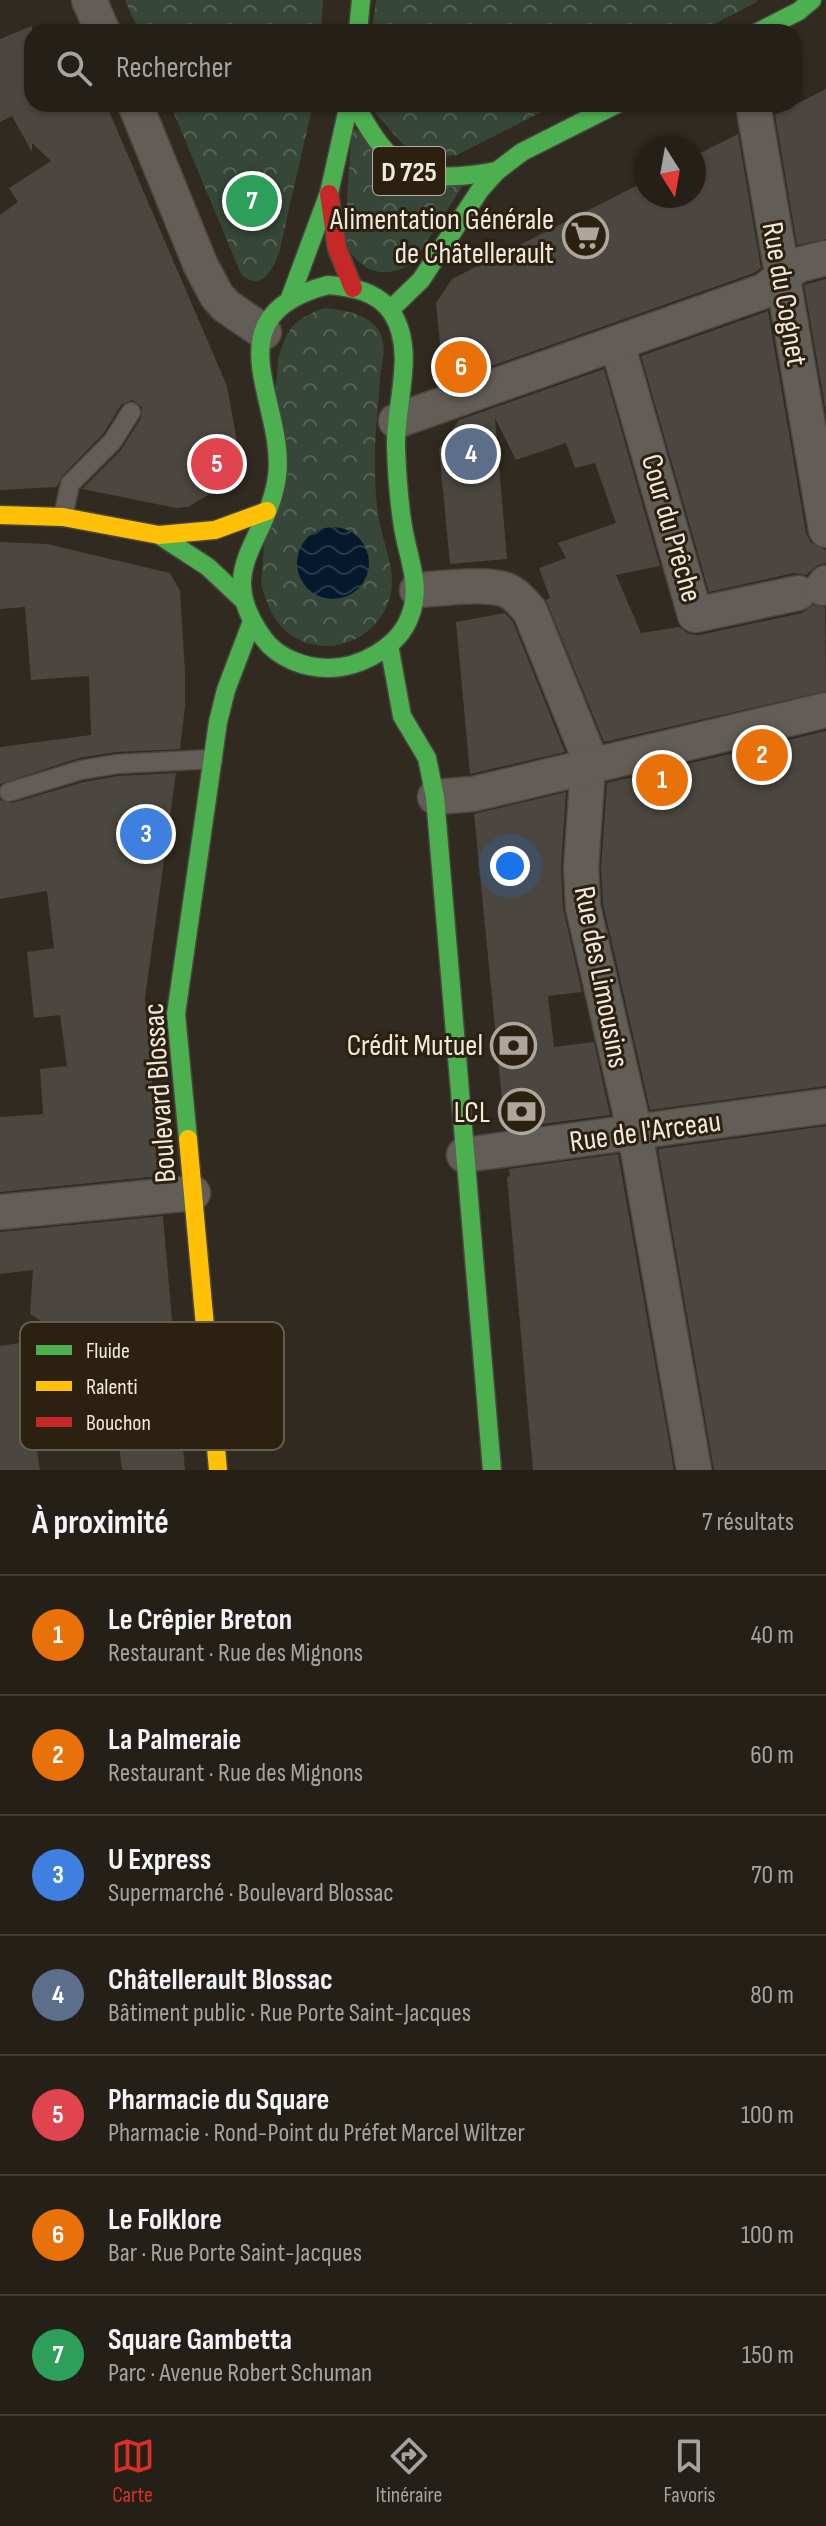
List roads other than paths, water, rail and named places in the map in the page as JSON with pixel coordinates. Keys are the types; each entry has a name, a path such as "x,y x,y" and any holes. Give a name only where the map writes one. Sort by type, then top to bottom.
{"main road":[{"path":"359,24 361,0"},
{"path":"774,24 799,11 812,0"},
{"path":"290,298 329,193 347,112"},
{"name":"D 725","path":"359,112 377,146 391,161 411,172 433,178 465,177 497,171"},
{"name":"D 725","path":"390,310 421,280 480,190 497,171 522,152 601,112"},
{"path":"329,193 337,248 353,288"},
{"path":"328,285 353,288 372,295 390,310 400,328 404,347 396,421 400,507 417,590 408,622 389,645 365,660 332,669 300,664 272,649 251,624 242,599 243,565 267,511 276,480 279,452 261,377 260,357 264,332 273,315 290,298 307,289 328,285"},
{"path":"0,515 63,517 159,535 215,530 267,511"},
{"path":"159,535 208,567 242,599"},
{"name":"Boulevard Blossac","path":"205,1322 176,1014 218,722 226,690 251,624"},
{"path":"389,645 402,716 427,758 435,797 492,1470"},
{"name":"Boulevard Blossac","path":"216,1450 218,1470"}],"street":[{"path":"89,0 100,24"},
{"path":"138,112 201,266 217,296 226,306 264,332"},
{"name":"Rue du Cognet","path":"754,112 826,530"},
{"path":"396,421 764,291 798,265 826,258"},
{"name":"Cour du Prêche","path":"617,343 695,615 815,588"},
{"name":"Rue des Limousins","path":"417,590 493,587 508,591 530,611 586,750 588,765 581,868 583,907 635,1133 694,1470"},
{"path":"435,797 473,794 826,710"},
{"name":"Rue de l'Arceau","path":"464,1155 826,1106"},
{"path":"0,1212 193,1193"}],"lane":[{"path":"63,517 70,484 112,442 131,412"},
{"path":"9,792 81,770 117,764 213,759"}],"water":[{"path":"333,527 353,533 363,543 369,563 363,583 353,593 333,599 313,593 303,583 297,563 303,543 313,533"}],"place":[{"name":"Square Gambetta","path":"252,201"},
{"name":"Alimentation Générale de Châtellerault","path":"585,236"},
{"name":"Le Folklore","path":"461,367"},
{"name":"Châtellerault Blossac","path":"471,454"},
{"name":"Pharmacie du Square","path":"217,464"},
{"name":"La Palmeraie","path":"762,755"},
{"name":"Le Crêpier Breton","path":"662,780"},
{"name":"U Express","path":"146,834"},
{"name":"Crédit Mutuel","path":"514,1045"},
{"name":"LCL","path":"521,1112"}]}
